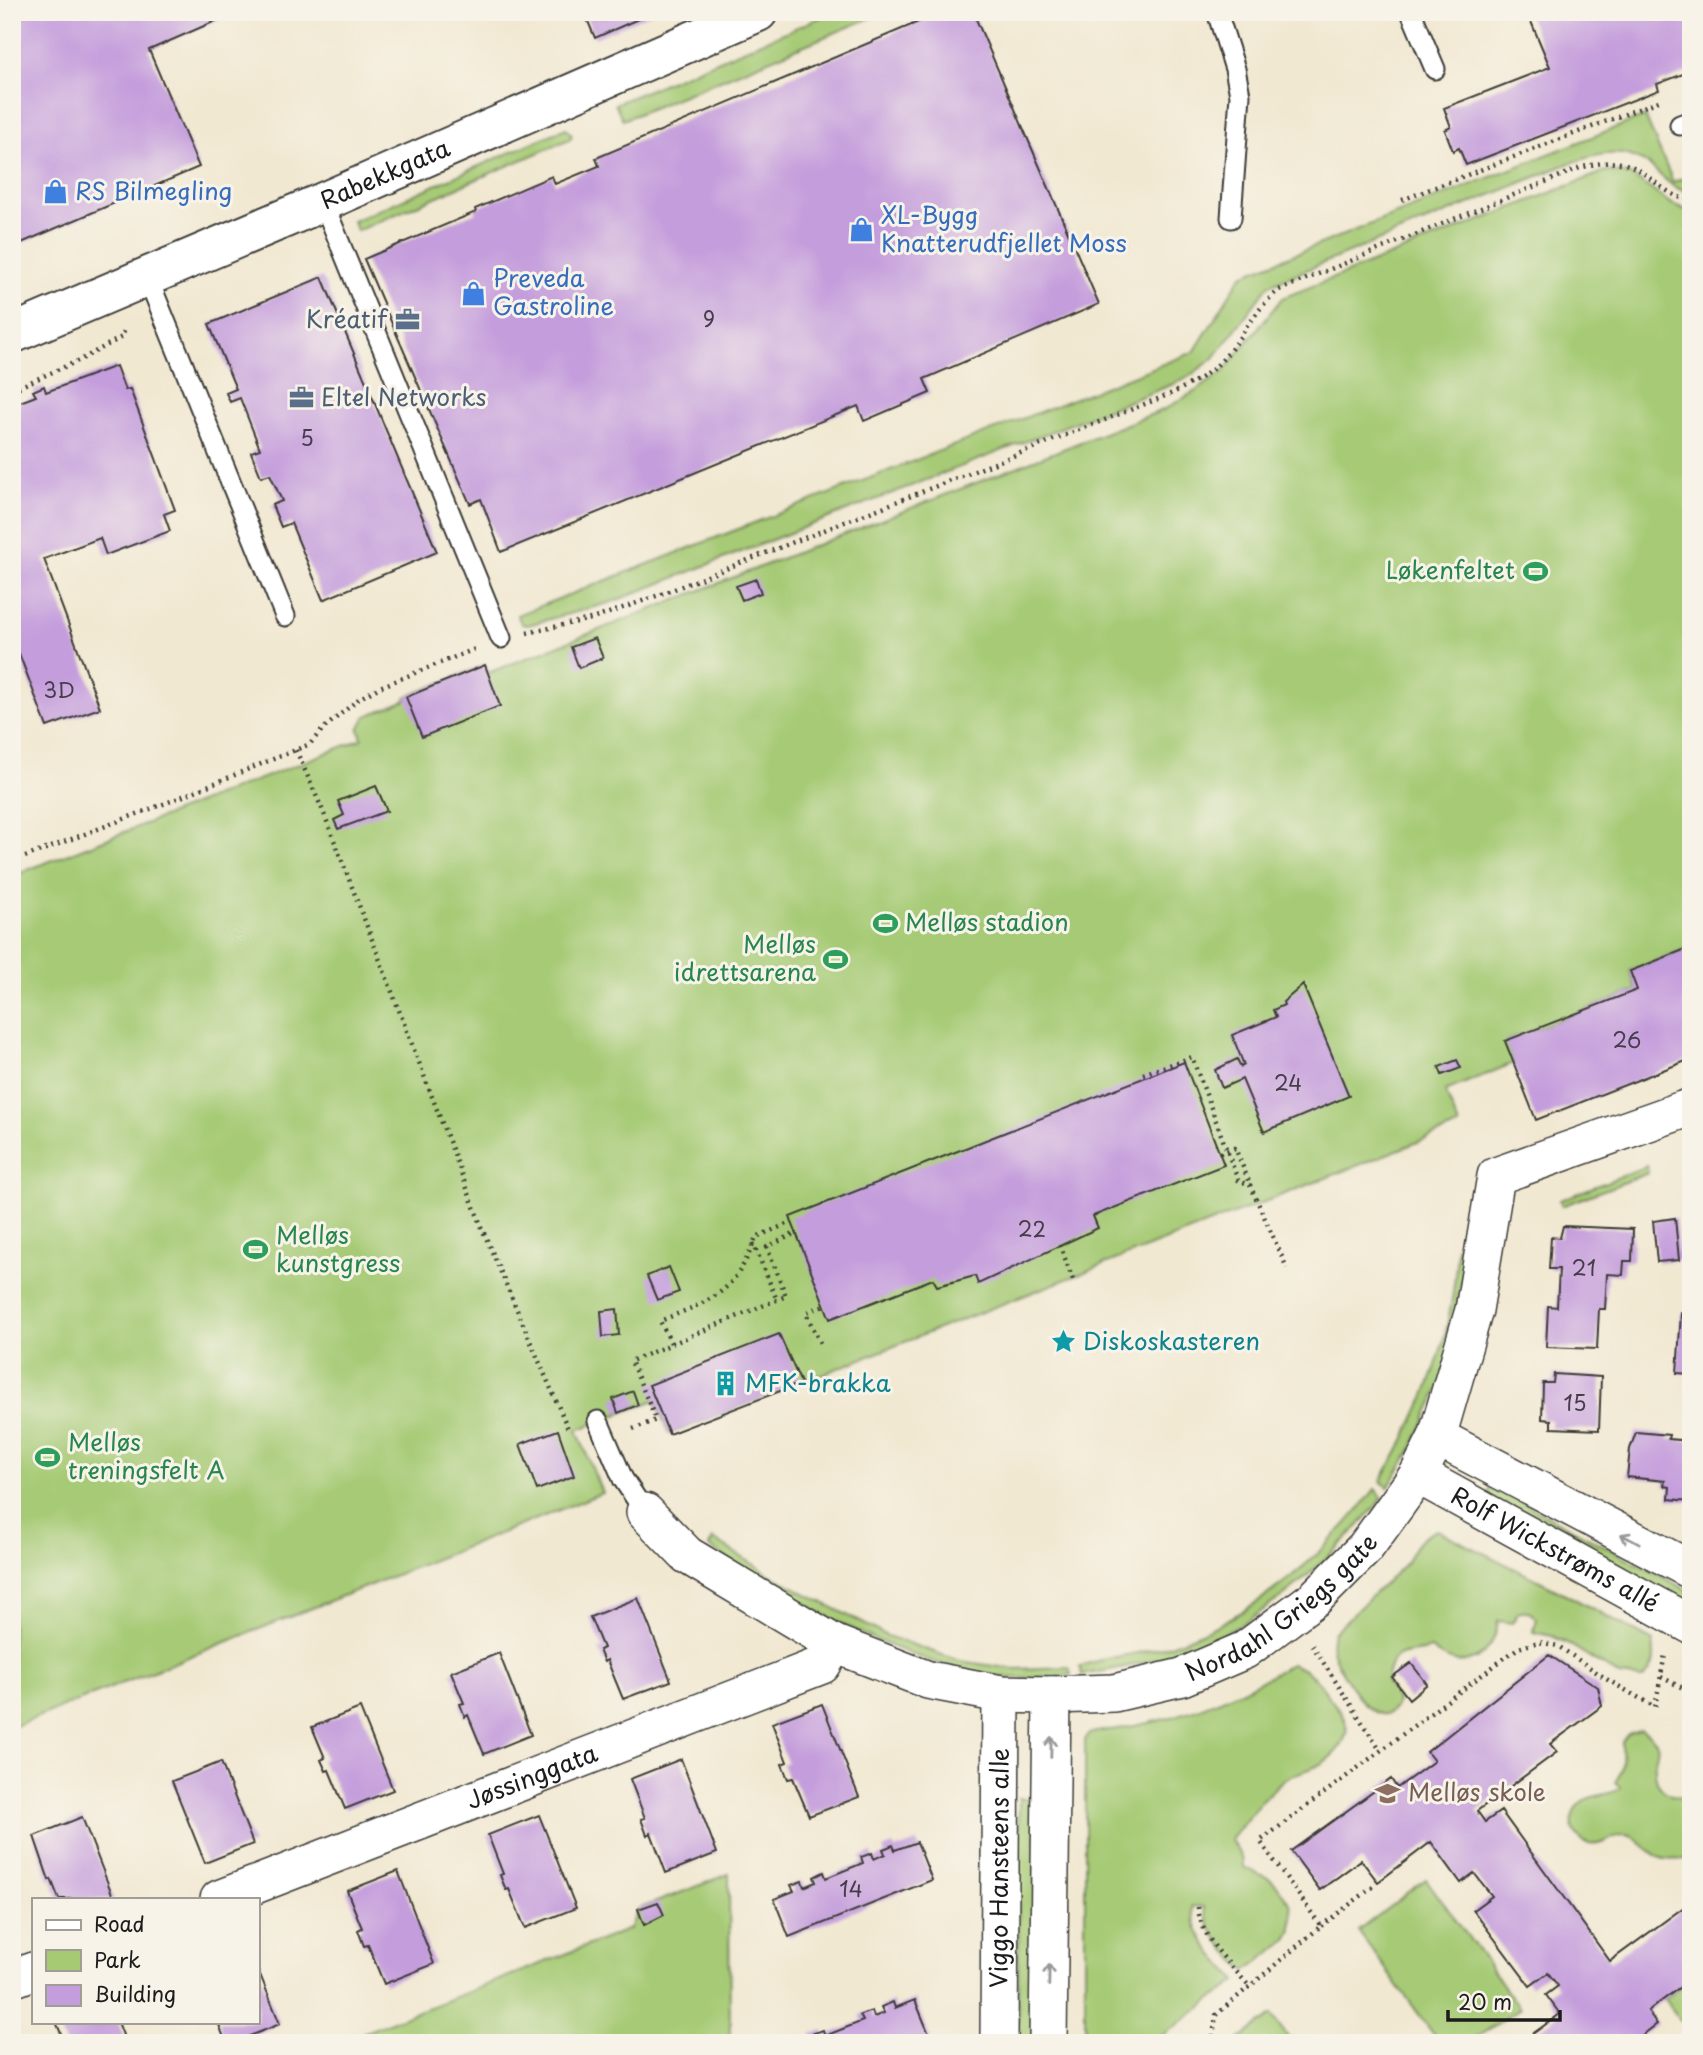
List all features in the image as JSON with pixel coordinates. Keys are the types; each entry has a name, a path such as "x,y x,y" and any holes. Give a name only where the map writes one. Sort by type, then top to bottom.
{"street":[{"name":"Rabekkgata","path":"12,334 758,12"},
{"name":"Nordahl Griegs gate","path":"645,1512 687,1555 835,1644 928,1680 1001,1694 1052,1695 1114,1693 1182,1677 1245,1650 1315,1598 1356,1556 1418,1475 1437,1437 1474,1310 1496,1176 1691,1107"},
{"name":"Rolf Wickstrøms allé","path":"1437,1437 1691,1570"},
{"name":"Rolf Wickstrøms allé","path":"1418,1475 1691,1625"},
{"name":"Jøssinggata","path":"222,1898 822,1665 835,1644"},
{"name":"Viggo Hansteens alle","path":"999,2043 1001,1694"},
{"name":"Viggo Hansteens alle","path":"1048,2043 1052,1695"},
{"path":"12,1979 32,1971"}],"lane":[{"path":"1217,12 1240,94 1231,218"},
{"path":"1411,12 1435,69"},
{"path":"323,202 501,638"},
{"path":"147,276 285,616"},
{"path":"598,1421 623,1479 645,1512"}],"path":[{"path":"1402,200 1659,101 1686,123"},
{"path":"12,862 310,744 323,729 360,698 380,687 501,638 595,618 659,595 1173,393 1199,380 1216,367 1266,299 1279,290 1580,168 1603,161 1619,162 1634,167 1680,198 1691,201"},
{"path":"296,750 323,811 484,1233 575,1448 606,1440 656,1420 631,1361 786,1296 767,1247 796,1233"},
{"path":"1143,1074 1192,1057 1238,1180 1250,1185"},
{"path":"1220,1153 1236,1147 1287,1268"},
{"path":"671,1343 660,1321 697,1306 723,1291 743,1265 756,1237 792,1222"},
{"path":"753,1243 777,1300"},
{"path":"1060,1245 1074,1283"},
{"path":"820,1343 806,1313 824,1305"},
{"path":"1321,1926 1261,1841 1518,1648 1539,1642 1558,1646 1608,1680 1655,1707 1665,1653"},
{"path":"1311,1643 1380,1750"},
{"path":"1661,1677 1691,1692"},
{"path":"1212,2043 1216,2015 1248,1985 1373,1887"},
{"path":"1198,1907 1199,1918 1205,1930 1248,1985"}],"green space":[{"path":"833,12 885,12 623,120 615,104"},
{"path":"1645,116 1673,182 1691,175 1691,193 1673,186 1647,164 1625,155 1590,157 1565,165 1269,285 1213,359 1188,377 1171,385 612,602 528,625 522,624 517,615 1194,352 1242,275"},
{"path":"566,128 572,135 570,139 357,231 353,221"},
{"name":"Melløs idrettsarena","path":"1606,171 1631,175 1670,203 1691,212 1691,947 1630,971 1637,990 1506,1041 1514,1063 1445,1091 1459,1126 669,1434 655,1400 577,1430 602,1493 12,1727 12,876 362,739 359,729 366,716 485,665 488,673 1163,410 1223,372 1282,298"},
{"path":"1647,1166 1648,1173 1562,1206 1560,1200"},
{"path":"1457,1245 1468,1245 1443,1380 1412,1449 1388,1488 1381,1481 1412,1424 1444,1339 1455,1278"},
{"path":"1491,1486 1691,1592 1691,1608 1486,1501"},
{"path":"1375,1489 1383,1498 1343,1542 1298,1584 1249,1619 1196,1647 1168,1657 1082,1675 1080,1666 1179,1642 1208,1630 1263,1598 1312,1559"},
{"path":"1437,1530 1653,1641 1654,1658 1650,1671 1642,1679 1620,1676 1567,1643 1533,1632 1537,1619 1531,1613 1524,1612 1518,1613 1512,1623 1498,1621 1490,1645 1483,1654 1474,1659 1454,1661 1431,1649 1406,1653 1395,1658 1386,1682 1397,1699 1396,1707 1386,1714 1374,1712 1359,1697 1339,1666 1331,1647 1333,1633 1407,1562 1422,1539"},
{"path":"713,1539 774,1577 887,1636 960,1661 1014,1669 1069,1667 1071,1675 1000,1677 916,1656 854,1630 796,1599 709,1547"},
{"path":"1291,1664 1314,1677 1321,1686 1344,1718 1345,1737 1331,1757 1288,1777 1277,1786 1231,1840 1243,1860 1243,1867 1269,1878 1291,1905 1292,1929 1287,1940 1246,1971 1214,1934 1204,1907 1192,1906 1193,1917 1202,1938 1237,1981 1152,2043 1085,2043 1085,1740 1089,1734 1096,1732 1148,1723 1197,1709 1244,1689"},
{"path":"1641,1729 1653,1737 1657,1744 1655,1771 1659,1785 1674,1796 1691,1799 1691,1857 1688,1859 1661,1858 1635,1838 1625,1835 1599,1844 1587,1843 1573,1829 1572,1817 1581,1802 1621,1788 1615,1782 1622,1768 1622,1741 1628,1734"},
{"path":"1019,1798 1036,1801 1033,2043 1018,2043"},
{"path":"729,1874 730,2043 337,2043 630,1929 638,1909"},
{"path":"1426,1879 1520,2008 1470,2042 1440,2043 1358,1931"},
{"path":"1691,1979 1691,2015 1680,2021 1664,1999"},
{"path":"1272,2015 1292,2043 1236,2043 1236,2042"}],"building":[{"path":"12,12 236,12 149,50 199,167 12,247"},
{"path":"584,12 654,12 595,38"},
{"path":"942,12 973,12 1099,304 924,379 930,393 864,421 858,406 501,552 481,499 470,504 364,259 476,212 475,209 552,176 555,184 599,166 596,158"},
{"path":"1527,12 1691,12 1691,71 1657,84 1659,90 1466,165 1459,148 1453,151 1445,130 1451,127 1444,108 1550,67"},
{"path":"322,277 437,552 323,600 291,523 281,527 272,505 282,501 270,474 261,477 251,452 260,449 240,398 230,402 226,393 236,389 209,324"},
{"path":"116,366 125,390 130,389 175,510 164,514 170,531 106,555 100,538 44,559 100,708 47,727 12,635 12,405 36,396 33,391 44,386 46,392"},
{"path":"756,579 761,593 742,600 736,586"},
{"path":"595,638 603,658 579,668 571,647"},
{"path":"485,665 500,706 422,737 406,697"},
{"path":"376,786 387,811 338,829 334,820 344,815 338,801"},
{"path":"1691,947 1691,1059 1536,1120 1505,1041 1637,990 1630,971"},
{"path":"1303,985 1349,1096 1264,1132 1242,1079 1222,1088 1215,1070 1237,1059 1241,1067 1244,1065 1232,1035 1276,1017 1273,1010 1284,1005 1283,1002"},
{"path":"1457,1060 1461,1068 1442,1075 1439,1067"},
{"path":"1184,1062 1224,1165 1093,1216 1098,1228 978,1284 975,1276 937,1286 933,1279 830,1319 790,1217"},
{"path":"1675,1218 1679,1260 1657,1262 1653,1221"},
{"path":"1563,1226 1633,1229 1632,1261 1624,1261 1623,1275 1607,1274 1605,1309 1599,1309 1597,1349 1546,1347 1548,1306 1557,1307 1559,1269 1549,1269 1551,1237 1560,1238"},
{"path":"669,1267 679,1292 657,1300 647,1276"},
{"path":"617,1309 619,1335 603,1337 601,1311"},
{"path":"1681,1313 1691,1314 1691,1374 1677,1373"},
{"name":"MFK-brakka","path":"779,1334 801,1383 669,1434 649,1385"},
{"path":"1554,1374 1601,1377 1599,1430 1551,1428 1551,1420 1542,1419 1543,1383 1553,1383"},
{"path":"633,1391 638,1405 618,1413 613,1399"},
{"path":"558,1430 574,1476 537,1490 520,1444"},
{"path":"1636,1432 1669,1435 1668,1439 1691,1441 1691,1501 1669,1499 1670,1487 1664,1486 1665,1481 1627,1477 1630,1449"},
{"path":"638,1598 671,1681 623,1699 607,1660 604,1662 599,1650 603,1648 590,1617"},
{"path":"499,1653 531,1735 484,1754 468,1715 465,1717 460,1704 464,1703 451,1672"},
{"path":"1549,1655 1598,1687 1602,1706 1550,1744 1557,1752 1477,1811 1485,1822 1501,1811 1610,1961 1691,1902 1691,1979 1648,2011 1657,2024 1632,2043 1520,2043 1560,2014 1546,1995 1558,1986 1548,1973 1530,1986 1473,1910 1492,1896 1474,1873 1461,1883 1431,1842 1378,1882 1361,1860 1320,1890 1291,1851 1391,1779 1397,1788 1434,1761 1427,1752"},
{"path":"1411,1663 1427,1684 1409,1699 1392,1677"},
{"path":"822,1704 859,1797 809,1816 793,1778 788,1779 782,1764 787,1762 772,1723"},
{"path":"360,1708 393,1790 345,1809 329,1770 326,1771 321,1760 325,1758 312,1727"},
{"path":"681,1759 717,1853 666,1873 651,1833 647,1835 641,1819 645,1818 630,1779"},
{"path":"221,1762 253,1844 205,1863 172,1781"},
{"path":"539,1815 576,1908 525,1928 509,1889 506,1890 500,1875 503,1874 488,1835"},
{"path":"82,1817 114,1898 59,1898 51,1879 49,1880 34,1836"},
{"path":"917,1842 932,1880 789,1937 774,1899 794,1891 791,1885 802,1881 804,1887 816,1882 814,1877 824,1872 826,1878 863,1863 861,1857 872,1853 874,1859 885,1854 883,1849 893,1845 895,1850"},
{"path":"398,1871 434,1964 384,1984 368,1945 364,1946 358,1930 362,1928 347,1891"},
{"path":"658,1902 664,1915 644,1925 638,1909"},
{"path":"259,1972 280,2024 226,2043 219,2024 259,2024"},
{"path":"915,2000 931,2039 920,2043 808,2043 814,2040 811,2034 823,2030 825,2036 863,2021 860,2015 872,2011 874,2017 884,2013 881,2007 893,2002 895,2008"},
{"path":"57,2024 119,2024 126,2043 65,2043"}],"place":[{"name":"RS Bilmegling","path":"55,192"},
{"name":"XL-Bygg Knatterudfjellet Moss","path":"861,230"},
{"name":"Preveda Gastroline","path":"473,293"},
{"name":"Kréatif","path":"407,320"},
{"name":"Eltel Networks","path":"301,398"},
{"name":"Løkenfeltet","path":"1535,571"},
{"name":"Melløs stadion","path":"885,923"},
{"name":"Melløs idrettsarena","path":"836,959"},
{"name":"Melløs kunstgress","path":"256,1250"},
{"name":"Diskoskasteren","path":"1063,1342"},
{"name":"MFK-brakka","path":"725,1384"},
{"name":"Melløs treningsfelt A","path":"48,1457"},
{"name":"Melløs skole","path":"1388,1793"}]}
